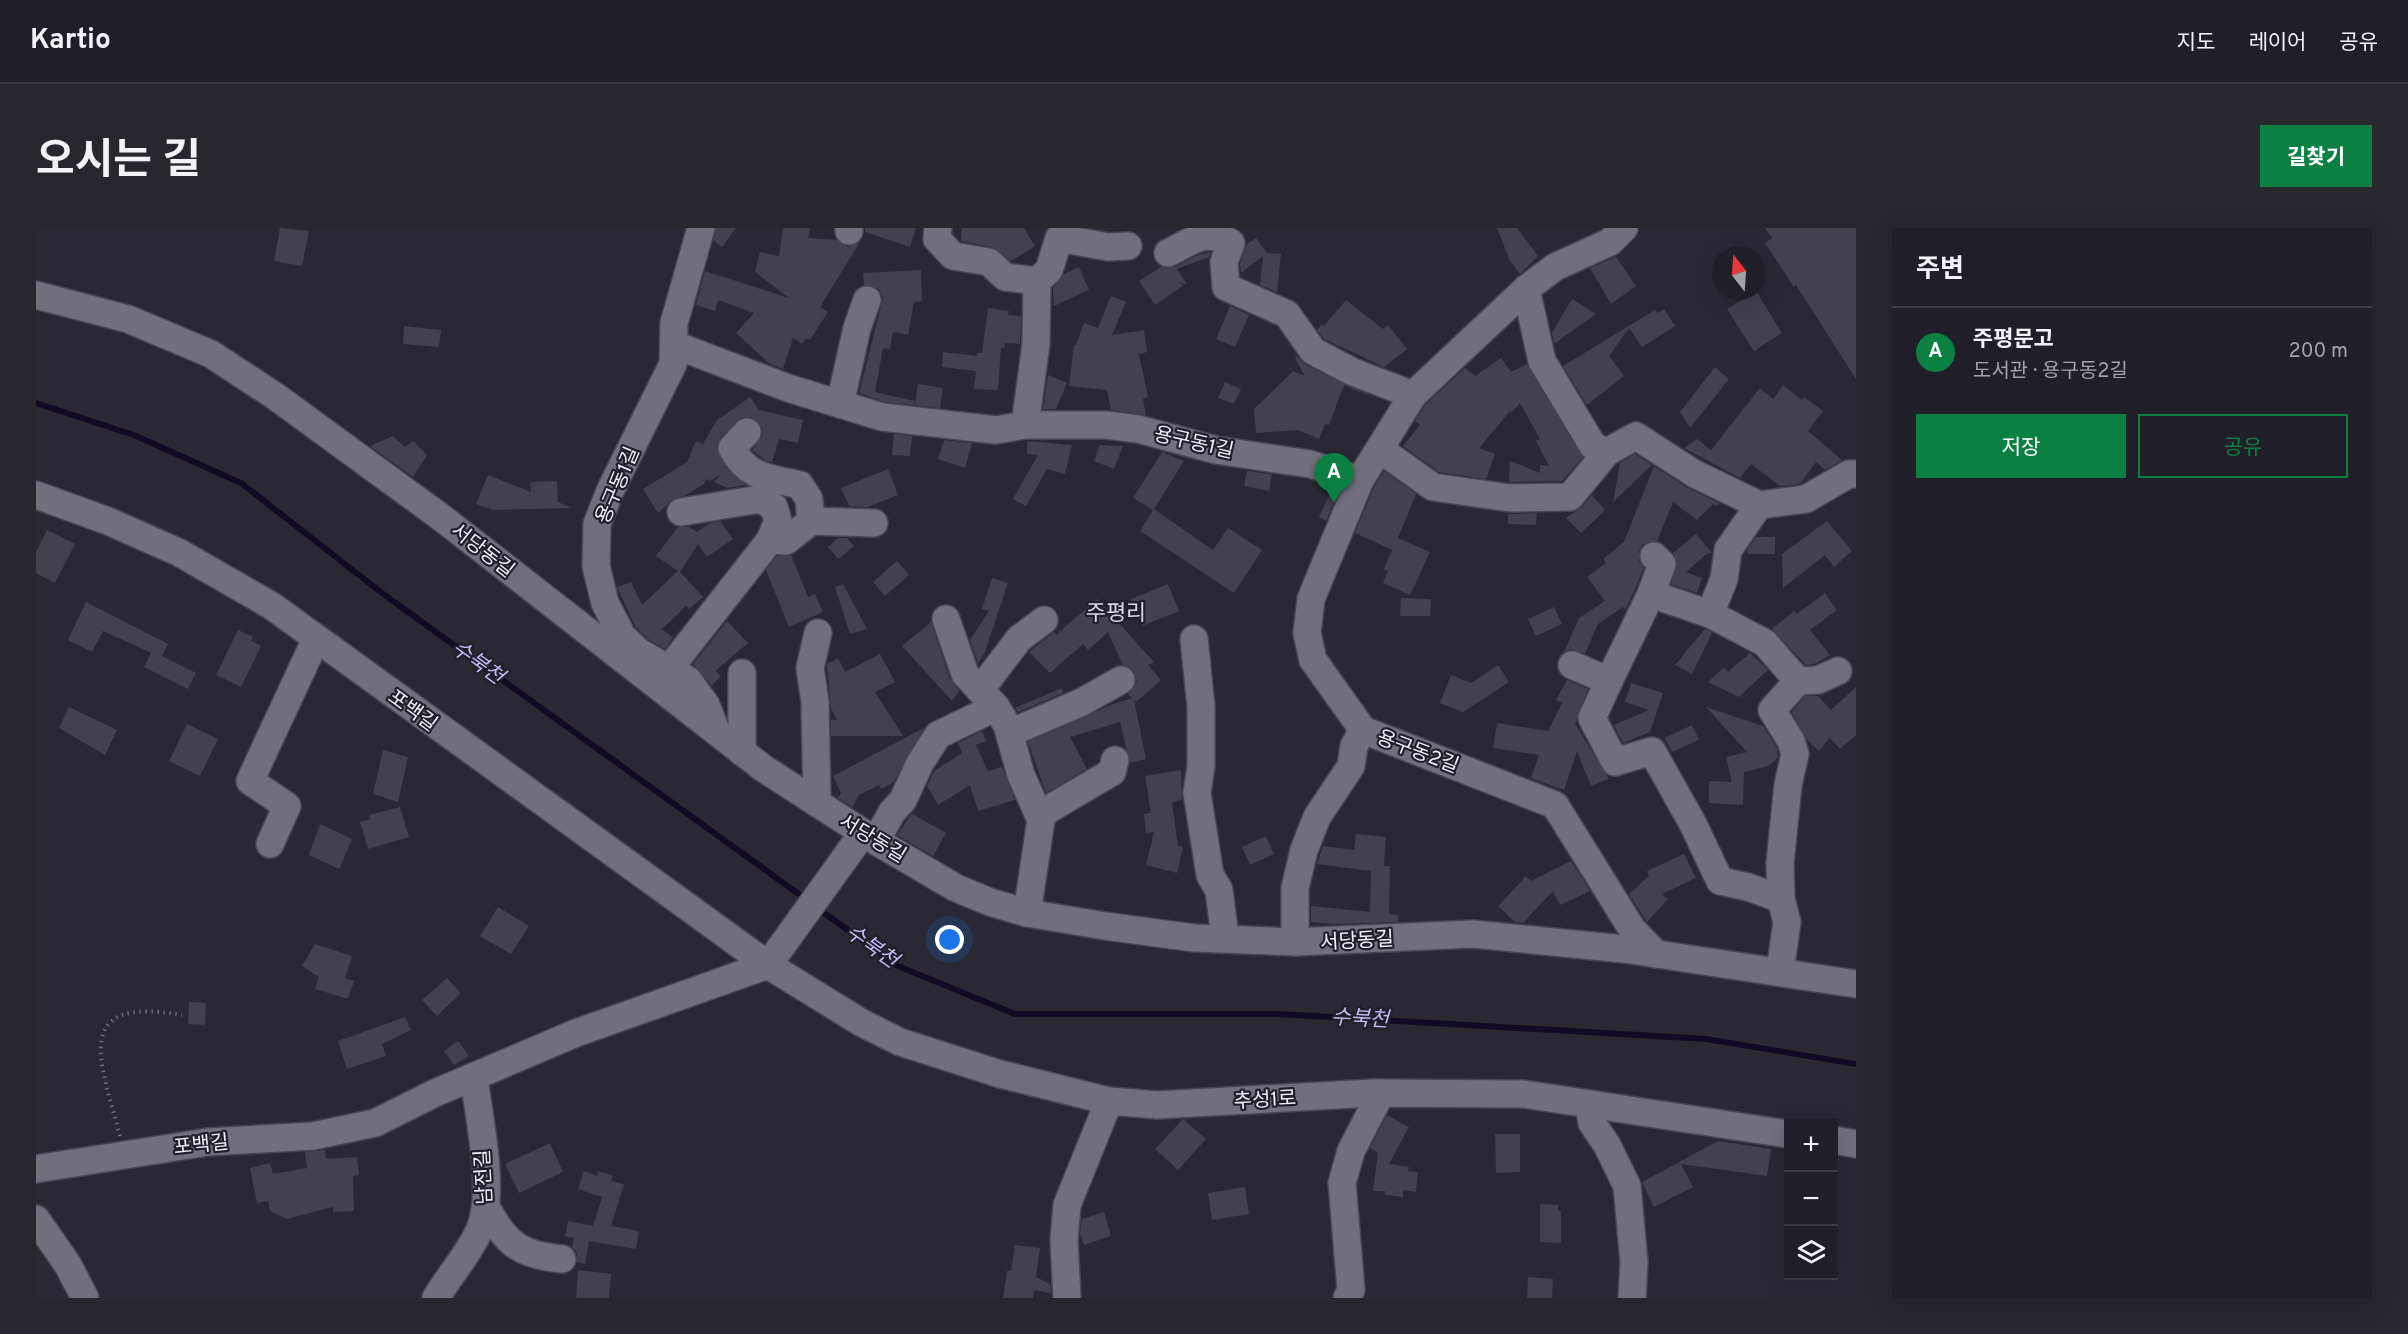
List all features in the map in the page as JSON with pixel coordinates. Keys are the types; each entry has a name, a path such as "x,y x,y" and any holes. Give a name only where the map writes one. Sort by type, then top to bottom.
{"street":[{"name":"용구동1길","path":"701,228 674,323 673,364 610,491 597,524 596,566 605,603 622,636 639,652 692,685 706,705 715,730"},
{"path":"938,228 937,239 953,256 989,262 1005,277 1037,281"},
{"name":"용구동2길","path":"1624,228 1610,242 1556,267 1527,289 1413,396 1360,480 1311,599 1307,633 1313,660 1363,730 1555,805 1632,929 1656,954"},
{"path":"1168,253 1206,234 1218,235 1231,243 1224,262 1226,287 1287,314 1313,351 1353,372 1413,396"},
{"path":"1025,425 1036,344 1037,281 1049,270 1059,238 1108,247 1128,246"},
{"path":"1527,289 1542,361 1593,446 1607,452"},
{"name":"서당동길","path":"36,295 128,319 211,354 275,396 442,518 742,752 870,837 957,888 1027,913 1194,938 1295,942 1473,934 1561,941 1780,971 1856,984"},
{"path":"840,404 857,328 867,300"},
{"name":"용구동1길","path":"675,345 739,371 882,417 996,430 1025,425 1106,425 1138,429 1216,450 1310,464 1360,480"},
{"path":"747,432 732,448 740,464 753,474 800,485 809,499 811,521"},
{"path":"1381,450 1432,487 1510,498 1556,500 1570,497 1607,452 1636,436 1695,474 1759,505 1806,499 1850,474 1856,474"},
{"name":"포백길","path":"36,495 108,522 180,553 272,606 772,959"},
{"path":"669,669 770,540 778,521 774,507 760,499 681,512"},
{"path":"1710,614 1724,579 1728,550 1759,505"},
{"path":"770,540 786,541 811,521 874,523"},
{"path":"1654,556 1662,564 1651,594 1592,718 1615,762 1652,751 1693,824 1720,881 1748,887 1780,899"},
{"path":"1651,594 1710,614 1765,643 1798,681"},
{"path":"946,619 965,674 988,699 1010,733 1021,775 1041,820 1027,913"},
{"path":"772,959 870,837 903,800 920,763 938,735 988,699 1019,639 1044,620"},
{"path":"817,803 815,702 810,668 818,633"},
{"path":"270,844 287,806 250,781 316,639"},
{"path":"1194,639 1201,707 1201,766 1197,793 1210,875 1220,890 1225,938"},
{"path":"1572,665 1609,681"},
{"path":"1780,971 1787,922 1780,899 1780,863 1788,785 1795,754 1791,741 1772,710 1798,681 1818,680 1838,671"},
{"path":"742,673 742,752"},
{"path":"1010,733 1082,702 1121,680"},
{"path":"1295,942 1295,888 1304,850 1317,817 1351,766 1354,746 1363,730"},
{"path":"1039,815 1112,772 1115,760"},
{"name":"포백길","path":"36,1170 208,1142 314,1136 351,1130 375,1123 435,1093 576,1033 772,959"},
{"name":"추성1로","path":"772,959 862,1023 900,1042 1000,1074 1109,1101 1157,1105 1382,1093 1524,1094 1784,1133"},
{"name":"남전길","path":"436,1298 478,1233 486,1207 487,1187 474,1078"},
{"path":"1347,1298 1351,1290 1342,1183 1351,1151 1382,1093"},
{"path":"1067,1298 1064,1240 1067,1205 1109,1101"},
{"path":"1589,1104 1592,1124 1607,1145 1627,1186 1634,1262 1632,1298"},
{"path":"1838,1141 1856,1144"},
{"path":"486,1207 500,1233 522,1250 539,1257 562,1259"},
{"path":"36,1219 68,1265 85,1298"}],"path":[{"path":"125,1154 100,1047 104,1029 114,1017 130,1013 155,1010 182,1015"}],"building":[{"path":"280,228 309,231 302,266 274,261"},
{"path":"716,228 736,228 722,247 714,241"},
{"path":"783,228 810,228 808,238 837,240 848,247 860,242 820,307 828,312 810,340 806,338 802,344 793,338 783,369 770,364 736,333 754,313 718,300 715,311 696,305 705,271 789,298 755,272 760,252 779,256"},
{"path":"865,228 916,228 910,247 865,232"},
{"path":"962,228 1024,228 1035,246 1011,261 992,247 961,241"},
{"path":"1497,228 1517,228 1538,256 1520,274 1510,261"},
{"path":"1765,228 1856,228 1856,379 1796,285 1794,287 1765,243 1772,238"},
{"path":"1256,238 1267,253 1281,254 1277,292 1260,285 1263,256 1241,273 1240,264 1246,245"},
{"path":"1211,252 1209,257 1177,269 1187,284 1177,283 1184,285 1155,305 1139,281 1161,267 1175,267 1198,255"},
{"path":"1616,257 1636,286 1611,304 1590,268"},
{"path":"1079,267 1089,290 1054,306 1053,288 1064,274"},
{"path":"921,270 922,301 914,302 908,335 893,332 890,349 883,348 875,392 915,401 914,405 885,402 859,393 883,298 879,289 864,285 863,273"},
{"path":"1111,296 1126,302 1112,335 1144,330 1147,352 1139,354 1148,397 1143,399 1146,415 1111,410 1107,390 1069,386 1074,345 1076,345 1084,323 1098,328"},
{"path":"1572,299 1596,314 1554,344 1552,333"},
{"path":"1346,300 1383,329 1388,325 1407,349 1384,367 1324,339 1317,330 1322,324 1324,326"},
{"path":"1742,300 1762,300 1782,333 1754,351 1727,309"},
{"path":"1230,306 1249,315 1235,347 1216,339"},
{"path":"988,308 1009,311 1008,315 1021,316 1020,344 1005,343 1004,348 1001,348 998,390 974,389 976,371 942,367 943,352 977,356 977,353 982,353"},
{"path":"1664,309 1675,326 1642,347 1629,328 1609,356 1624,376 1587,405 1563,366 1655,310 1657,313"},
{"path":"404,326 441,330 439,347 403,344"},
{"path":"1297,356 1306,365 1384,403 1344,385 1329,425 1325,424 1319,439 1298,430 1256,433 1254,409 1293,371 1305,376 1295,358"},
{"path":"1501,358 1511,372 1527,364 1583,457 1562,481 1509,482 1510,462 1508,460 1540,473 1540,465 1549,466 1536,441 1540,439 1520,403 1511,413 1511,410 1479,448 1495,454 1486,479 1439,472 1403,446 1420,425 1415,421 1425,405 1465,368 1475,376"},
{"path":"1715,367 1729,379 1690,428 1680,412"},
{"path":"1048,375 1067,383 1056,409 1043,409"},
{"path":"1225,382 1241,389 1234,404 1218,398"},
{"path":"918,384 943,388 940,408 915,405"},
{"path":"1783,385 1802,400 1804,397 1823,411 1808,431 1842,460 1825,470 1816,462 1800,484 1780,486 1751,464 1740,478 1684,448 1697,439 1711,450 1760,388 1773,399"},
{"path":"750,397 759,410 803,420 798,443 779,439 772,462 766,461 752,450 762,436 762,427 751,417 742,417 721,437 716,447 726,468 746,485 727,488 714,482 721,474 710,481 706,479 704,484 672,500 658,513 643,489 687,462 696,441 703,444 717,420"},
{"path":"894,434 912,436 910,456 892,455"},
{"path":"393,436 405,447 413,441 427,455 413,477 370,446"},
{"path":"944,440 972,443 965,468 938,459"},
{"path":"1027,441 1072,445 1065,474 1047,469 1026,506 1013,499 1038,455 1027,454"},
{"path":"1100,445 1123,446 1114,469 1094,461"},
{"path":"1162,452 1184,461 1154,509 1213,550 1228,528 1262,550 1234,593 1140,531 1153,510 1133,498"},
{"path":"1635,454 1652,465 1613,502 1620,463"},
{"path":"1654,466 1686,487 1719,503 1717,506 1713,504 1697,520 1673,502 1657,541 1643,544 1639,551 1639,561 1644,568 1626,609 1623,607 1598,624 1585,654 1571,649 1564,652 1579,618 1605,601 1587,577 1606,563 1603,559 1624,542"},
{"path":"888,469 898,495 868,507 849,506 841,488"},
{"path":"1247,471 1272,474 1269,491 1244,486"},
{"path":"1384,471 1416,494 1398,538 1430,552 1410,595 1383,583 1388,571 1384,569 1392,550 1355,533 1374,487"},
{"path":"488,475 531,492 530,482 557,481 558,502 572,508 493,510 476,504"},
{"path":"1331,491 1337,495 1326,521 1319,517"},
{"path":"1592,495 1605,510 1581,533 1566,518 1582,507"},
{"path":"1537,513 1536,525 1508,524 1508,514"},
{"path":"720,521 733,539 707,557 698,544 680,572 703,597 689,609 686,606 662,629 673,638 665,649 648,639 635,626 617,587 631,582 642,605 678,571 656,556 678,527 689,527 697,532 710,523"},
{"path":"1827,521 1852,551 1834,567 1825,555 1783,588 1782,554"},
{"path":"47,530 75,544 55,583 36,573 36,552"},
{"path":"1696,534 1712,553 1706,554 1686,572 1702,578 1697,593 1671,584 1677,561 1673,553"},
{"path":"1756,537 1775,537 1775,554 1748,554 1747,550"},
{"path":"838,538 847,538 854,546 838,559 828,547"},
{"path":"791,555 808,597 815,594 823,612 789,627 766,570 777,556"},
{"path":"897,561 909,575 885,596 873,582"},
{"path":"992,578 1008,583 985,652 978,663 970,640 989,611 982,609"},
{"path":"843,584 867,629 850,634 835,587"},
{"path":"1168,584 1179,611 1142,626 1131,599"},
{"path":"1825,593 1837,610 1810,630 1830,655 1814,664 1806,665 1772,629 1794,611 1797,614"},
{"path":"1401,598 1431,599 1430,616 1400,616"},
{"path":"1097,599 1154,662 1148,665 1161,680 1136,702 1134,700 1146,759 1130,763 1120,722 1070,737 1087,769 1046,793 1028,742 1108,706 1132,698 1128,694 1137,681 1134,672 1123,665 1108,632 1088,650 1083,644 1050,673 1029,652 1054,632 1056,635"},
{"path":"86,602 168,644 162,656 196,673 188,689 144,667 151,653 103,631 92,652 68,640"},
{"path":"1554,607 1562,624 1536,636 1528,619"},
{"path":"727,621 748,643 715,671 721,676 712,686 693,664"},
{"path":"931,622 950,679 959,691 952,701 902,646"},
{"path":"1705,629 1712,633 1692,674 1675,665"},
{"path":"238,630 253,637 251,641 261,646 241,687 216,675"},
{"path":"1750,653 1768,670 1739,697 1708,682 1724,667 1728,672"},
{"path":"880,654 895,682 875,692 903,736 831,736 831,720 837,720 831,708 827,664 838,658 845,672"},
{"path":"1498,665 1509,682 1463,712 1440,703 1451,675 1471,683"},
{"path":"1567,680 1588,689 1575,724 1609,779 1591,786 1577,751 1564,790 1531,778 1539,755 1493,748 1497,723 1548,731 1562,703 1556,700"},
{"path":"1631,683 1663,693 1650,732 1623,743 1614,725 1649,710 1625,702"},
{"path":"1856,687 1856,735 1840,749 1830,738 1819,751 1807,740 1792,712 1805,696 1818,696 1831,710"},
{"path":"1062,688 1063,693 1018,712 1015,708"},
{"path":"69,707 117,730 105,755 59,728"},
{"path":"1706,707 1763,726 1777,748 1778,758 1768,766 1744,772 1743,805 1709,803 1709,781 1732,782 1726,757 1747,752"},
{"path":"187,724 218,739 200,776 169,761"},
{"path":"1692,725 1699,740 1672,752 1665,738"},
{"path":"924,728 894,782 881,789 879,785 859,795 852,807 838,798 841,793 833,776"},
{"path":"982,731 986,741 976,745 988,771 1002,767 1015,800 978,811 970,785 938,805 927,786 934,771 962,753 958,743"},
{"path":"383,750 408,757 398,802 373,794"},
{"path":"1181,770 1182,800 1172,802 1178,846 1183,847 1177,873 1146,865 1154,832 1146,833 1144,814 1151,813 1145,776"},
{"path":"400,807 409,837 368,849 360,822 371,819 369,815"},
{"path":"912,814 946,833 933,856 897,835"},
{"path":"320,824 352,839 339,869 309,855"},
{"path":"1356,834 1386,837 1384,866 1390,866 1389,914 1399,915 1398,922 1334,924 1311,922 1311,906 1370,912 1371,871 1317,864 1323,846 1354,850"},
{"path":"1266,836 1274,854 1250,865 1242,847"},
{"path":"1684,854 1696,878 1662,894 1668,899 1647,922 1629,894 1649,876 1647,871"},
{"path":"1571,861 1590,891 1560,905 1553,891 1523,923 1515,922 1498,906 1526,876 1531,881"},
{"path":"498,907 529,926 511,954 480,936"},
{"path":"315,944 352,956 345,978 354,981 348,999 315,989 319,977 302,966"},
{"path":"447,978 461,993 437,1016 422,1000"},
{"path":"189,1002 206,1003 205,1025 188,1024"},
{"path":"405,1017 411,1030 382,1044 386,1056 347,1069 338,1041"},
{"path":"458,1041 469,1056 454,1065 444,1051"},
{"path":"1387,1115 1409,1127 1389,1164 1409,1167 1408,1171 1418,1172 1416,1192 1403,1190 1403,1197 1385,1195 1385,1191 1373,1191 1378,1153 1370,1148"},
{"path":"1183,1119 1206,1139 1178,1170 1155,1149"},
{"path":"1495,1134 1520,1134 1520,1172 1496,1173"},
{"path":"1718,1141 1771,1149 1767,1176 1681,1164 1693,1187 1654,1207 1642,1182"},
{"path":"550,1143 563,1172 519,1193 505,1164"},
{"path":"325,1150 326,1159 357,1157 359,1175 353,1176 354,1211 333,1212 333,1207 287,1219 270,1211 268,1201 257,1203 250,1168 270,1163 273,1174 307,1168 305,1152"},
{"path":"584,1171 597,1176 598,1171 613,1176 611,1181 624,1184 611,1226 639,1231 636,1249 589,1241 585,1264 577,1262 577,1253 572,1247 574,1238 565,1236 568,1221 593,1226 602,1197 578,1189"},
{"path":"1245,1187 1249,1214 1212,1220 1208,1193"},
{"path":"1540,1204 1558,1205 1558,1211 1561,1211 1561,1243 1540,1242"},
{"path":"1104,1212 1111,1236 1084,1245 1080,1233 1082,1219"},
{"path":"1015,1245 1040,1248 1036,1277 1050,1284 1051,1293 1034,1290 1033,1298 1003,1298 1007,1271 1011,1271"},
{"path":"578,1270 611,1274 609,1298 576,1298"},
{"path":"1528,1277 1553,1279 1552,1298 1527,1298"}],"waterway":[{"name":"수북천","path":"36,403 134,435 241,483 386,596 807,900"},
{"name":"수북천","path":"817,908 898,966 1015,1014 1278,1014 1706,1039 1856,1064"}],"place":[{"name":"주평문고","path":"1334,503"}],"district":[{"name":"주평리","path":"1116,612"}]}
